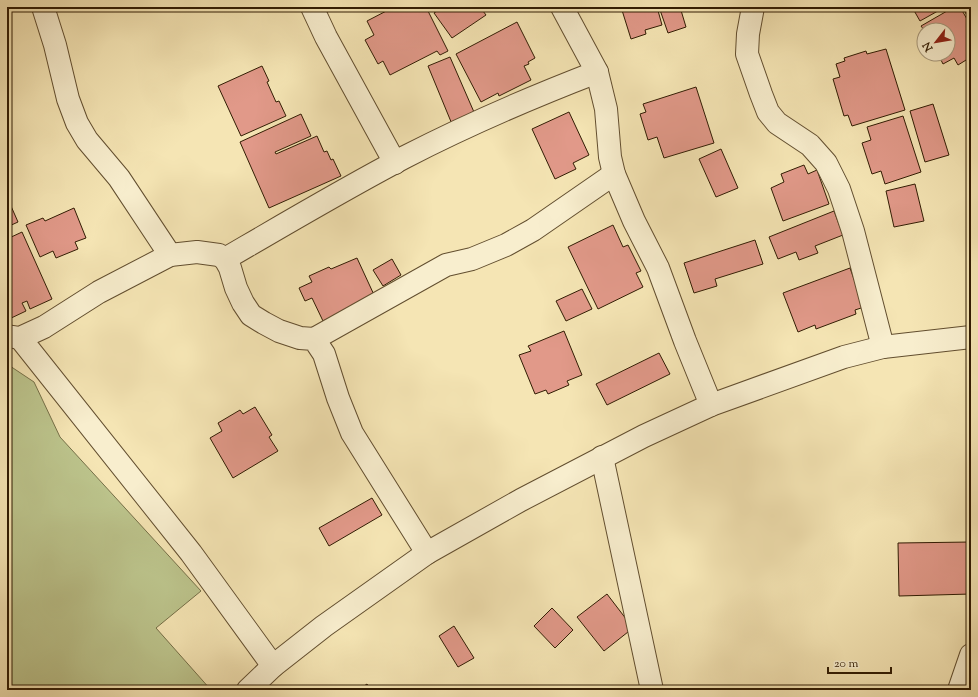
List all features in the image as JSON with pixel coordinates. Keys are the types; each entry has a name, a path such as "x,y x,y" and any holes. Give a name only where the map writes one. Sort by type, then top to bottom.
{"street":[{"path":"43,7 55,44 68,99 77,123 86,140 119,178 170,255"},
{"path":"312,7 326,37 395,163"},
{"path":"562,7 597,72 606,109 610,157 614,174 634,221 658,268 685,341 711,404"},
{"path":"753,7 748,34 747,54 761,94 768,112 777,123 810,145 826,163 839,189 853,231 883,347"},
{"path":"225,259 325,201 395,163 517,104 597,72"},
{"path":"273,666 191,553 14,337 44,327 99,292 170,255 198,252 219,255 225,259 230,268 236,288 243,303 251,314 279,331 300,338 314,339 416,281 446,266 472,259 506,245 533,230 614,174"},
{"path":"248,690 273,666 324,626 427,554 521,500 602,457 711,404 844,357 883,347 971,337"},
{"path":"314,339 324,354 338,398 352,433 427,554"},
{"path":"602,457 652,690"},
{"path":"958,690 971,655"}],"green space":[{"path":"7,364 34,382 60,437 201,591 156,628 211,690 92,690 88,685 83,690 7,690"}],"building":[{"path":"394,7 426,7 448,51 440,55 437,51 390,75 383,61 378,64 365,40 374,35 367,21"},
{"path":"439,7 480,7 486,15 452,38 434,13 440,9"},
{"path":"621,7 657,7 662,25 645,30 646,34 631,39"},
{"path":"659,7 680,7 686,27 668,33"},
{"path":"912,7 945,7 920,21"},
{"path":"954,7 960,7 971,26 971,57 958,65 956,62 956,22 928,22"},
{"path":"962,7 971,7 971,22"},
{"path":"517,22 535,58 528,62 529,64 524,66 531,80 499,96 498,93 481,102 456,54"},
{"path":"886,49 905,110 852,126 848,115 844,116 833,79 840,77 836,64 845,61 844,58 866,51 867,54"},
{"path":"450,57 477,119 454,129 428,66"},
{"path":"262,66 276,102 279,101 286,116 241,136 218,86"},
{"path":"696,87 714,143 664,158 657,137 648,140 640,114 646,112 643,104"},
{"path":"933,104 949,155 925,162 910,111"},
{"path":"569,112 589,155 573,163 576,169 555,179 532,129"},
{"path":"301,114 311,136 275,152 276,154 317,136 324,152 327,151 331,160 333,159 341,176 269,208 240,142"},
{"path":"903,116 921,172 885,184 881,171 872,174 862,143 871,140 867,127"},
{"path":"721,149 738,188 716,197 699,159"},
{"path":"804,165 808,174 817,170 829,204 783,221 771,188 784,182 781,174"},
{"path":"915,184 924,221 894,227 886,191"},
{"path":"7,197 18,222 7,227"},
{"path":"74,208 86,238 75,242 78,249 56,258 53,251 40,257 26,225 43,218 45,221"},
{"path":"834,211 843,235 815,246 818,253 799,260 796,252 778,259 769,237"},
{"path":"613,225 623,247 628,245 641,271 636,273 643,287 598,309 568,247"},
{"path":"22,232 52,299 30,309 27,301 22,303 26,311 7,320 7,239"},
{"path":"755,240 763,264 715,279 717,286 694,293 684,263"},
{"path":"357,258 375,297 323,321 312,298 305,301 299,288 312,282 309,276 329,267 331,269"},
{"path":"392,259 401,275 383,286 373,270"},
{"path":"850,268 864,307 855,310 856,314 816,329 815,325 798,332 783,293"},
{"path":"582,289 592,309 566,321 556,301"},
{"path":"564,331 582,375 567,381 569,385 548,394 546,390 535,394 519,355 531,351 528,346"},
{"path":"659,353 670,374 607,405 596,384"},
{"path":"255,407 272,435 269,437 278,451 233,478 210,438 222,431 218,423 240,410 243,414"},
{"path":"372,498 382,515 329,546 319,528"},
{"path":"971,542 971,594 899,596 898,543"},
{"path":"607,594 633,628 604,651 577,617"},
{"path":"552,608 573,630 555,648 534,626"},
{"path":"454,626 474,658 458,667 439,636"},
{"path":"367,684 371,690 358,690"},
{"path":"402,686 404,690 395,690"}]}
